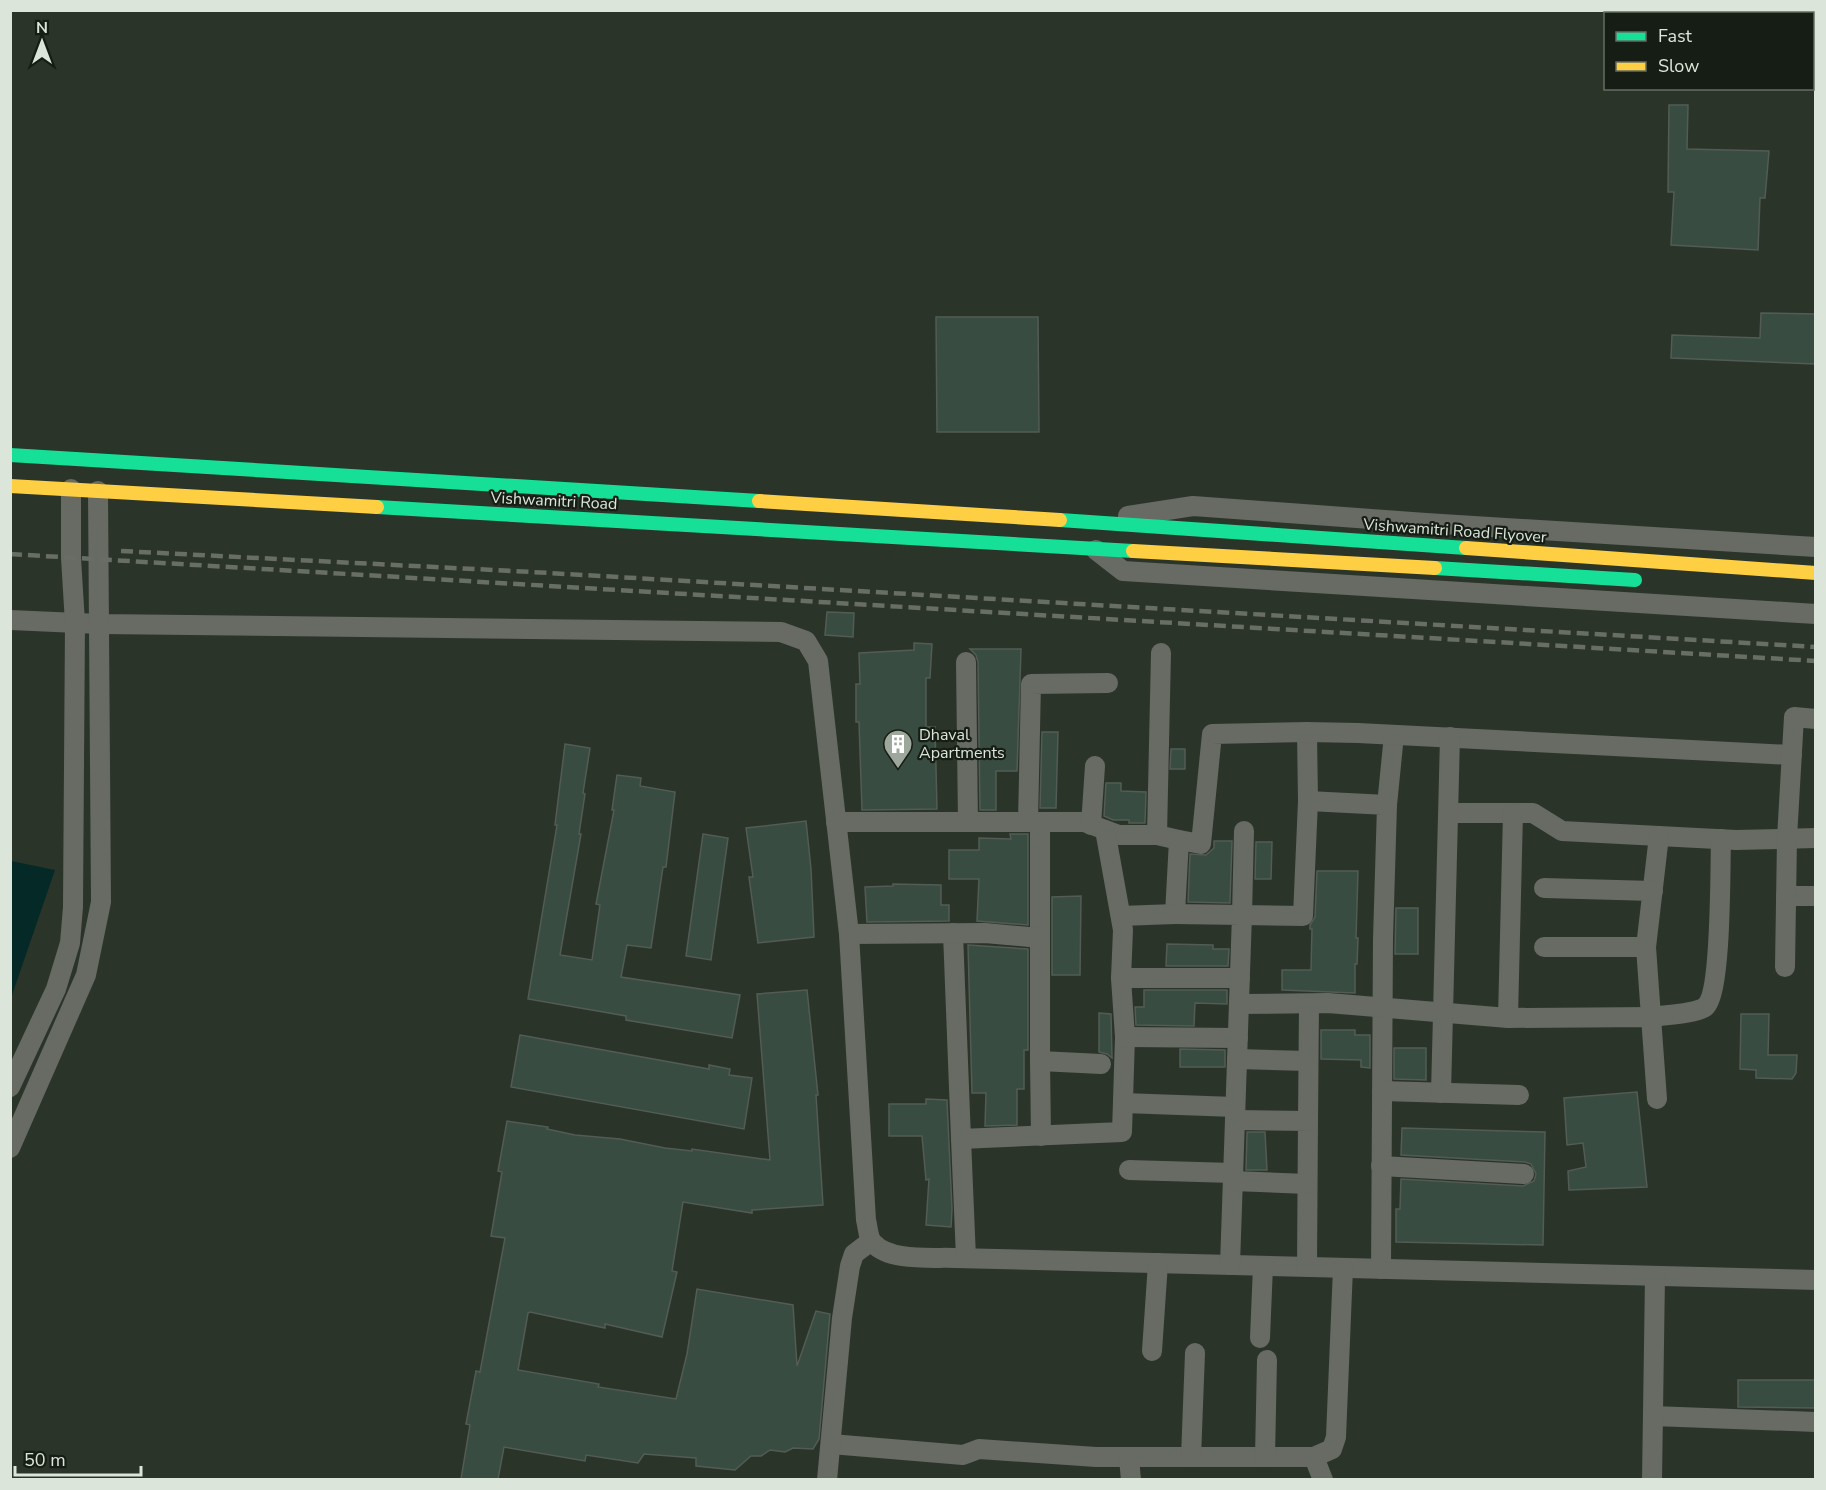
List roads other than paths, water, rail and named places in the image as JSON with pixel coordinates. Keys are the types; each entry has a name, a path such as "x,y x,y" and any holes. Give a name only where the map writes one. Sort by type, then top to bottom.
{"main road":[{"name":"Vishwamitri Road","path":"10,454 1093,522"},
{"name":"Vishwamitri Road","path":"10,486 1095,550"},
{"name":"Vishwamitri Road Flyover","path":"1093,522 1815,573"},
{"path":"1095,550 1651,581"}],"street":[{"path":"10,1087 56,989 69,943 73,907 75,623 71,558 71,489"},
{"path":"10,1148 86,975 101,902 98,491"},
{"path":"1093,522 1193,506 1815,547"},
{"path":"1095,550 1122,571 1815,614"},
{"path":"10,620 100,624 781,632 806,641 819,661 849,934 866,1220 871,1241 882,1251 897,1256 1815,1280"},
{"path":"1157,835 1161,653"},
{"path":"966,662 968,822"},
{"path":"1041,1136 1040,938 1034,822 1031,684 1108,683"},
{"path":"1785,966 1787,838 1794,717 1815,719"},
{"path":"836,822 1084,822 1119,835 1157,835 1201,844 1212,734 1307,732 1394,735 1791,754"},
{"path":"1121,916 1175,914 1304,916 1308,801 1307,732"},
{"path":"1381,1269 1386,805 1394,735"},
{"path":"1441,1093 1450,738"},
{"path":"960,1139 1122,1132 1125,1037 1121,978 1121,916 1098,827 1095,766"},
{"path":"1308,801 1386,805"},
{"path":"1449,813 1533,813 1562,831 1721,839 1815,838"},
{"path":"1508,1018 1513,813"},
{"path":"1230,1265 1244,831"},
{"path":"1657,1099 1646,947 1659,836"},
{"path":"1239,1004 1383,1007 1508,1018 1651,1017 1703,1008 1710,1001 1715,975 1721,839"},
{"path":"1175,914 1179,840"},
{"path":"1544,888 1653,891"},
{"path":"1786,896 1815,896"},
{"path":"953,933 966,1258"},
{"path":"849,934 985,933 1040,938"},
{"path":"1544,947 1646,947"},
{"path":"1121,978 1240,978"},
{"path":"1307,1267 1309,1004"},
{"path":"1125,1037 1238,1038"},
{"path":"1237,1059 1308,1061"},
{"path":"1040,1061 1101,1064"},
{"path":"1382,1091 1519,1095"},
{"path":"1122,1103 1308,1121"},
{"path":"1381,1166 1524,1174"},
{"path":"1129,1170 1307,1184"},
{"path":"827,1479 842,1318 850,1266 854,1254 871,1241"},
{"path":"1152,1351 1158,1263"},
{"path":"1260,1338 1263,1266"},
{"path":"831,1443 963,1455 979,1449 1129,1458 1314,1457 1332,1449 1336,1437 1343,1268"},
{"path":"1652,1479 1655,1276"},
{"path":"1191,1457 1196,1353"},
{"path":"1265,1457 1267,1360"},
{"path":"1653,1416 1815,1422"},
{"path":"1314,1457 1323,1479"},
{"path":"1129,1458 1131,1479"}],"water":[{"path":"10,861 55,870 11,998"}],"railway":[{"path":"121,551 532,572 1816,647"},
{"path":"10,554 1816,661"}],"place":[{"name":"Dhaval Apartments","path":"898,770"}]}
